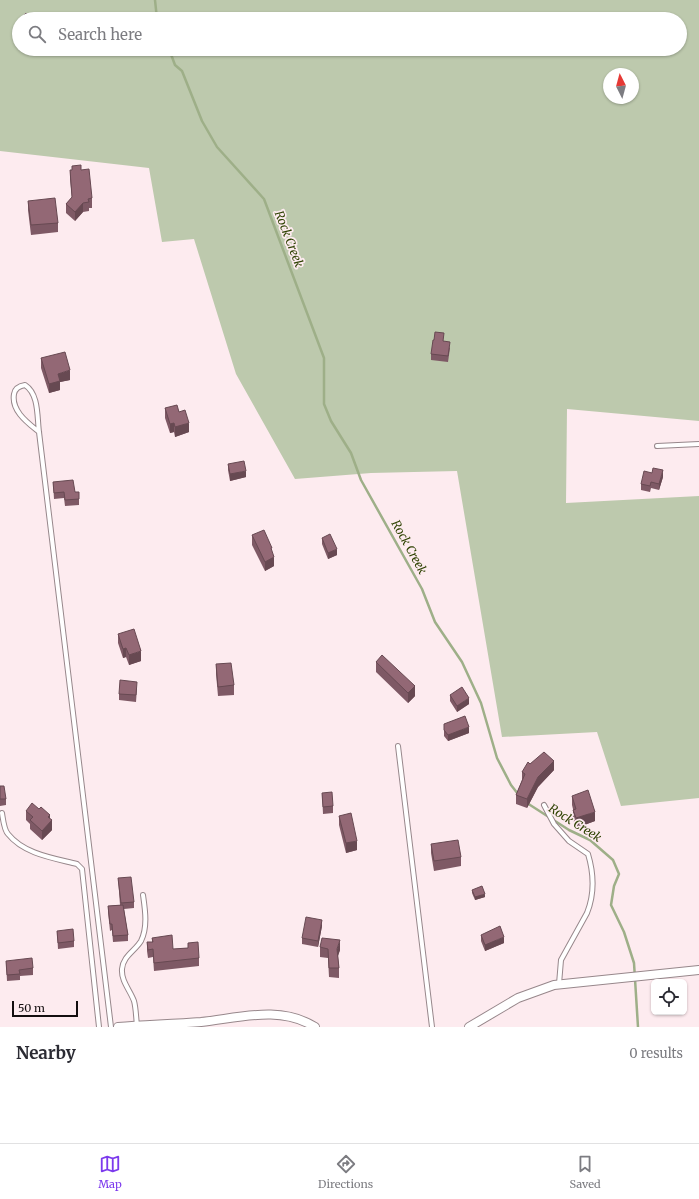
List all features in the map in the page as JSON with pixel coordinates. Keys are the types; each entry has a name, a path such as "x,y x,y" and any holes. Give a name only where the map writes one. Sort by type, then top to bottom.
{"street":[{"path":"469,1027 518,998 559,984 699,970"},
{"path":"118,1027 198,1024 275,1014 295,1017 315,1027"}],"lane":[{"path":"39,432 29,424 14,406 14,391 18,386 25,385 29,388 33,395 39,432 111,1027"},
{"path":"657,446 699,444"},
{"path":"398,746 432,1027"},
{"path":"544,805 554,824 569,841 588,854 593,877 592,893 587,913 561,960 559,984"},
{"path":"2,813 7,833 17,842 33,852 77,864 82,869 99,1027"},
{"path":"137,1026 134,1002 124,980 122,970 124,962 136,948 143,934 145,917 143,895"}],"green space":[{"path":"0,0 699,0 699,421 567,409 566,503 699,496 699,798 621,806 597,732 502,737 457,471 371,473 295,479 236,374 194,239 162,242 149,168 0,151"}],"building":[{"path":"81,165 81,170 89,169 92,198 88,199 89,202 83,203 75,212 66,204 72,197 70,170 72,170 72,166"},
{"path":"55,198 58,223 31,225 28,201"},
{"path":"435,332 444,333 443,341 450,342 448,356 431,354"},
{"path":"65,352 70,370 58,374 60,381 49,384 41,358"},
{"path":"177,405 179,412 185,410 189,423 175,427 174,423 170,424 165,408"},
{"path":"244,461 246,471 230,474 228,464"},
{"path":"653,468 663,470 659,484 651,482 650,486 641,484 644,471 652,473"},
{"path":"73,480 75,492 79,492 79,499 65,500 64,492 54,493 53,482"},
{"path":"264,530 272,548 274,557 265,562 252,535"},
{"path":"330,534 337,549 328,553 322,538"},
{"path":"134,629 141,651 129,655 126,648 123,649 118,634"},
{"path":"382,655 415,686 408,693 376,662"},
{"path":"231,663 234,685 218,687 216,664"},
{"path":"120,680 137,682 136,695 119,694"},
{"path":"462,687 469,698 457,706 450,695"},
{"path":"465,716 469,727 448,735 444,730 444,724"},
{"path":"544,752 554,761 538,777 527,799 516,795 525,774 522,772 528,762 530,764"},
{"path":"0,786 4,786 6,799 0,799"},
{"path":"588,790 595,812 576,818 573,810 576,809 572,796"},
{"path":"332,792 333,806 323,807 322,793"},
{"path":"32,803 39,809 41,807 50,815 48,817 52,820 42,831 30,820 33,817 26,811"},
{"path":"351,813 357,841 346,843 339,816"},
{"path":"458,840 461,857 434,861 431,844"},
{"path":"131,877 134,902 121,903 118,878"},
{"path":"482,886 485,894 475,897 472,890"},
{"path":"123,905 128,935 113,936 108,906"},
{"path":"306,917 322,920 318,941 302,938"},
{"path":"500,926 504,937 485,945 481,935"},
{"path":"73,929 74,941 58,943 57,931"},
{"path":"172,935 173,949 188,948 188,943 198,942 199,958 154,963 153,949 148,950 147,942 153,942 152,938"},
{"path":"322,938 340,940 337,949 339,968 329,968 328,949 320,947"},
{"path":"32,958 33,968 19,970 20,974 7,975 6,961"}],"waterway":[{"name":"Rock Creek","path":"155,0 156,12"},
{"name":"Rock Creek","path":"172,56 175,65 182,71 202,121 217,147 264,199 324,358 324,404 331,421 351,453 361,480 422,589 435,622 462,662 481,703 497,758 511,785 518,794"},
{"name":"Rock Creek","path":"527,803 569,830 590,840 613,860 619,874 614,886 611,905 624,932 634,963 638,1027"}]}
